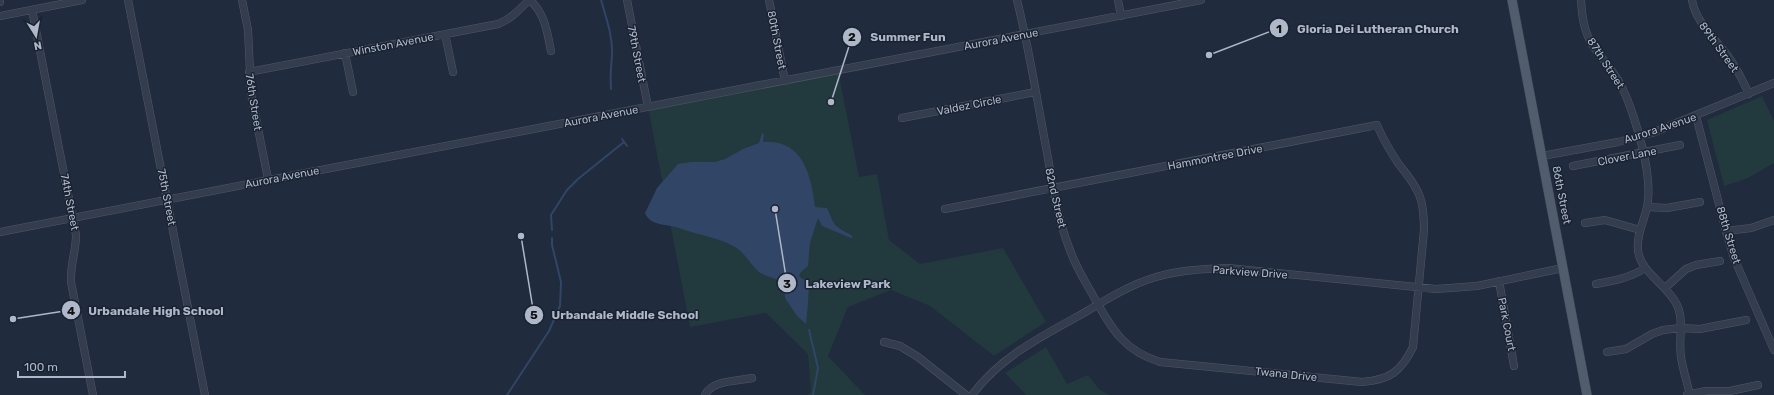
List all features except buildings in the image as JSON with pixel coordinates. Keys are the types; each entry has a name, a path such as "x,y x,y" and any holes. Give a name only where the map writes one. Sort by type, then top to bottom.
{"main road":[{"name":"86th Street","path":"1512,0 1587,395"}],"street":[{"path":"0,16 82,0"},
{"name":"75th Street","path":"128,0 205,395"},
{"name":"76th Street","path":"242,0 248,30 251,92 268,179"},
{"path":"529,0 538,7 543,16 551,51"},
{"name":"Winston Avenue","path":"249,72 505,21 529,0"},
{"name":"79th Street","path":"627,0 648,107"},
{"name":"80th Street","path":"769,0 784,81"},
{"name":"82nd Street","path":"1017,0 1025,34 1053,188 1060,220 1070,250 1082,278 1113,331 1123,342 1136,352 1160,362"},
{"path":"1118,0 1121,16"},
{"name":"Aurora Avenue","path":"0,232 268,179 1201,0"},
{"name":"87th Street","path":"1581,0 1582,19 1587,34 1594,47 1618,80 1628,100 1639,136 1648,187 1647,207 1640,230 1638,250 1645,268 1665,288 1676,304 1679,312 1681,328 1681,356 1689,395"},
{"name":"89th Street","path":"1692,0 1696,14 1702,25 1714,37 1729,58 1749,94"},
{"name":"74th Street","path":"32,10 76,235 76,246 70,270 71,282 93,395"},
{"path":"445,34 453,72"},
{"path":"345,53 353,92"},
{"name":"Aurora Avenue","path":"1542,156 1639,136 1696,116 1774,84"},
{"name":"Valdez Circle","path":"902,118 1035,92"},
{"name":"88th Street","path":"1696,116 1734,258 1774,350"},
{"name":"Hammontree Drive","path":"944,209 1377,125 1399,164 1413,181 1422,204 1424,230 1418,288"},
{"name":"Clover Lane","path":"1573,166 1680,145"},
{"path":"1647,207 1667,208 1700,202"},
{"path":"1585,223 1605,220 1640,230"},
{"path":"1726,231 1751,228 1774,220"},
{"path":"1665,288 1686,269 1696,265 1720,260"},
{"name":"Parkview Drive","path":"972,395 998,367 1018,351 1098,304 1156,277 1198,269 1228,268 1418,288 1457,289 1563,268"},
{"path":"1596,284 1622,279 1636,274 1645,268"},
{"name":"Park Court","path":"1499,281 1514,366"},
{"name":"Twana Drive","path":"1160,362 1362,382 1377,381 1396,372 1405,362 1413,347 1418,288"},
{"path":"1607,352 1626,349 1663,330 1681,328 1700,329 1746,320"},
{"path":"884,342 900,346 918,357 966,395"},
{"path":"706,394 710,388 716,385 752,378"},
{"path":"1689,395 1706,391 1730,391 1758,385"}],"green space":[{"path":"838,70 859,177 877,174 889,240 920,264 1003,248 1046,322 994,356 930,306 891,290 848,307 828,356 865,395 808,395 811,391 808,354 766,313 690,327 648,107"},
{"path":"1762,96 1774,121 1774,163 1748,178 1724,186 1707,120"},
{"path":"1046,347 1067,384 1088,375 1100,390 1110,395 1026,395 1005,373"}],"water":[{"path":"762,133 764,134 763,142 777,143 787,146 796,153 802,161 811,183 815,207 827,208 837,227 853,237 851,238 822,226 818,218 810,243 808,266 799,276 802,279 808,280 809,282 806,324 797,316 785,298 784,284 759,272 738,249 717,239 659,224 647,217 645,213 657,188 678,164 691,162 715,162 725,159 743,149 759,143"}],"waterway":[{"path":"601,0 609,27 612,48 611,89"},
{"path":"622,139 627,146"},
{"path":"552,230 551,215 567,190 578,179 624,142"},
{"path":"507,395 549,331 560,306 561,282 552,245 552,238"},
{"path":"809,330 818,368 813,395"}],"place":[{"name":"Gloria Dei Lutheran Church","path":"1209,55"},
{"name":"Summer Fun","path":"831,102"},
{"name":"Lakeview Park","path":"775,209"},
{"name":"Urbandale Middle School","path":"521,236"},
{"name":"Urbandale High School","path":"13,319"}]}
